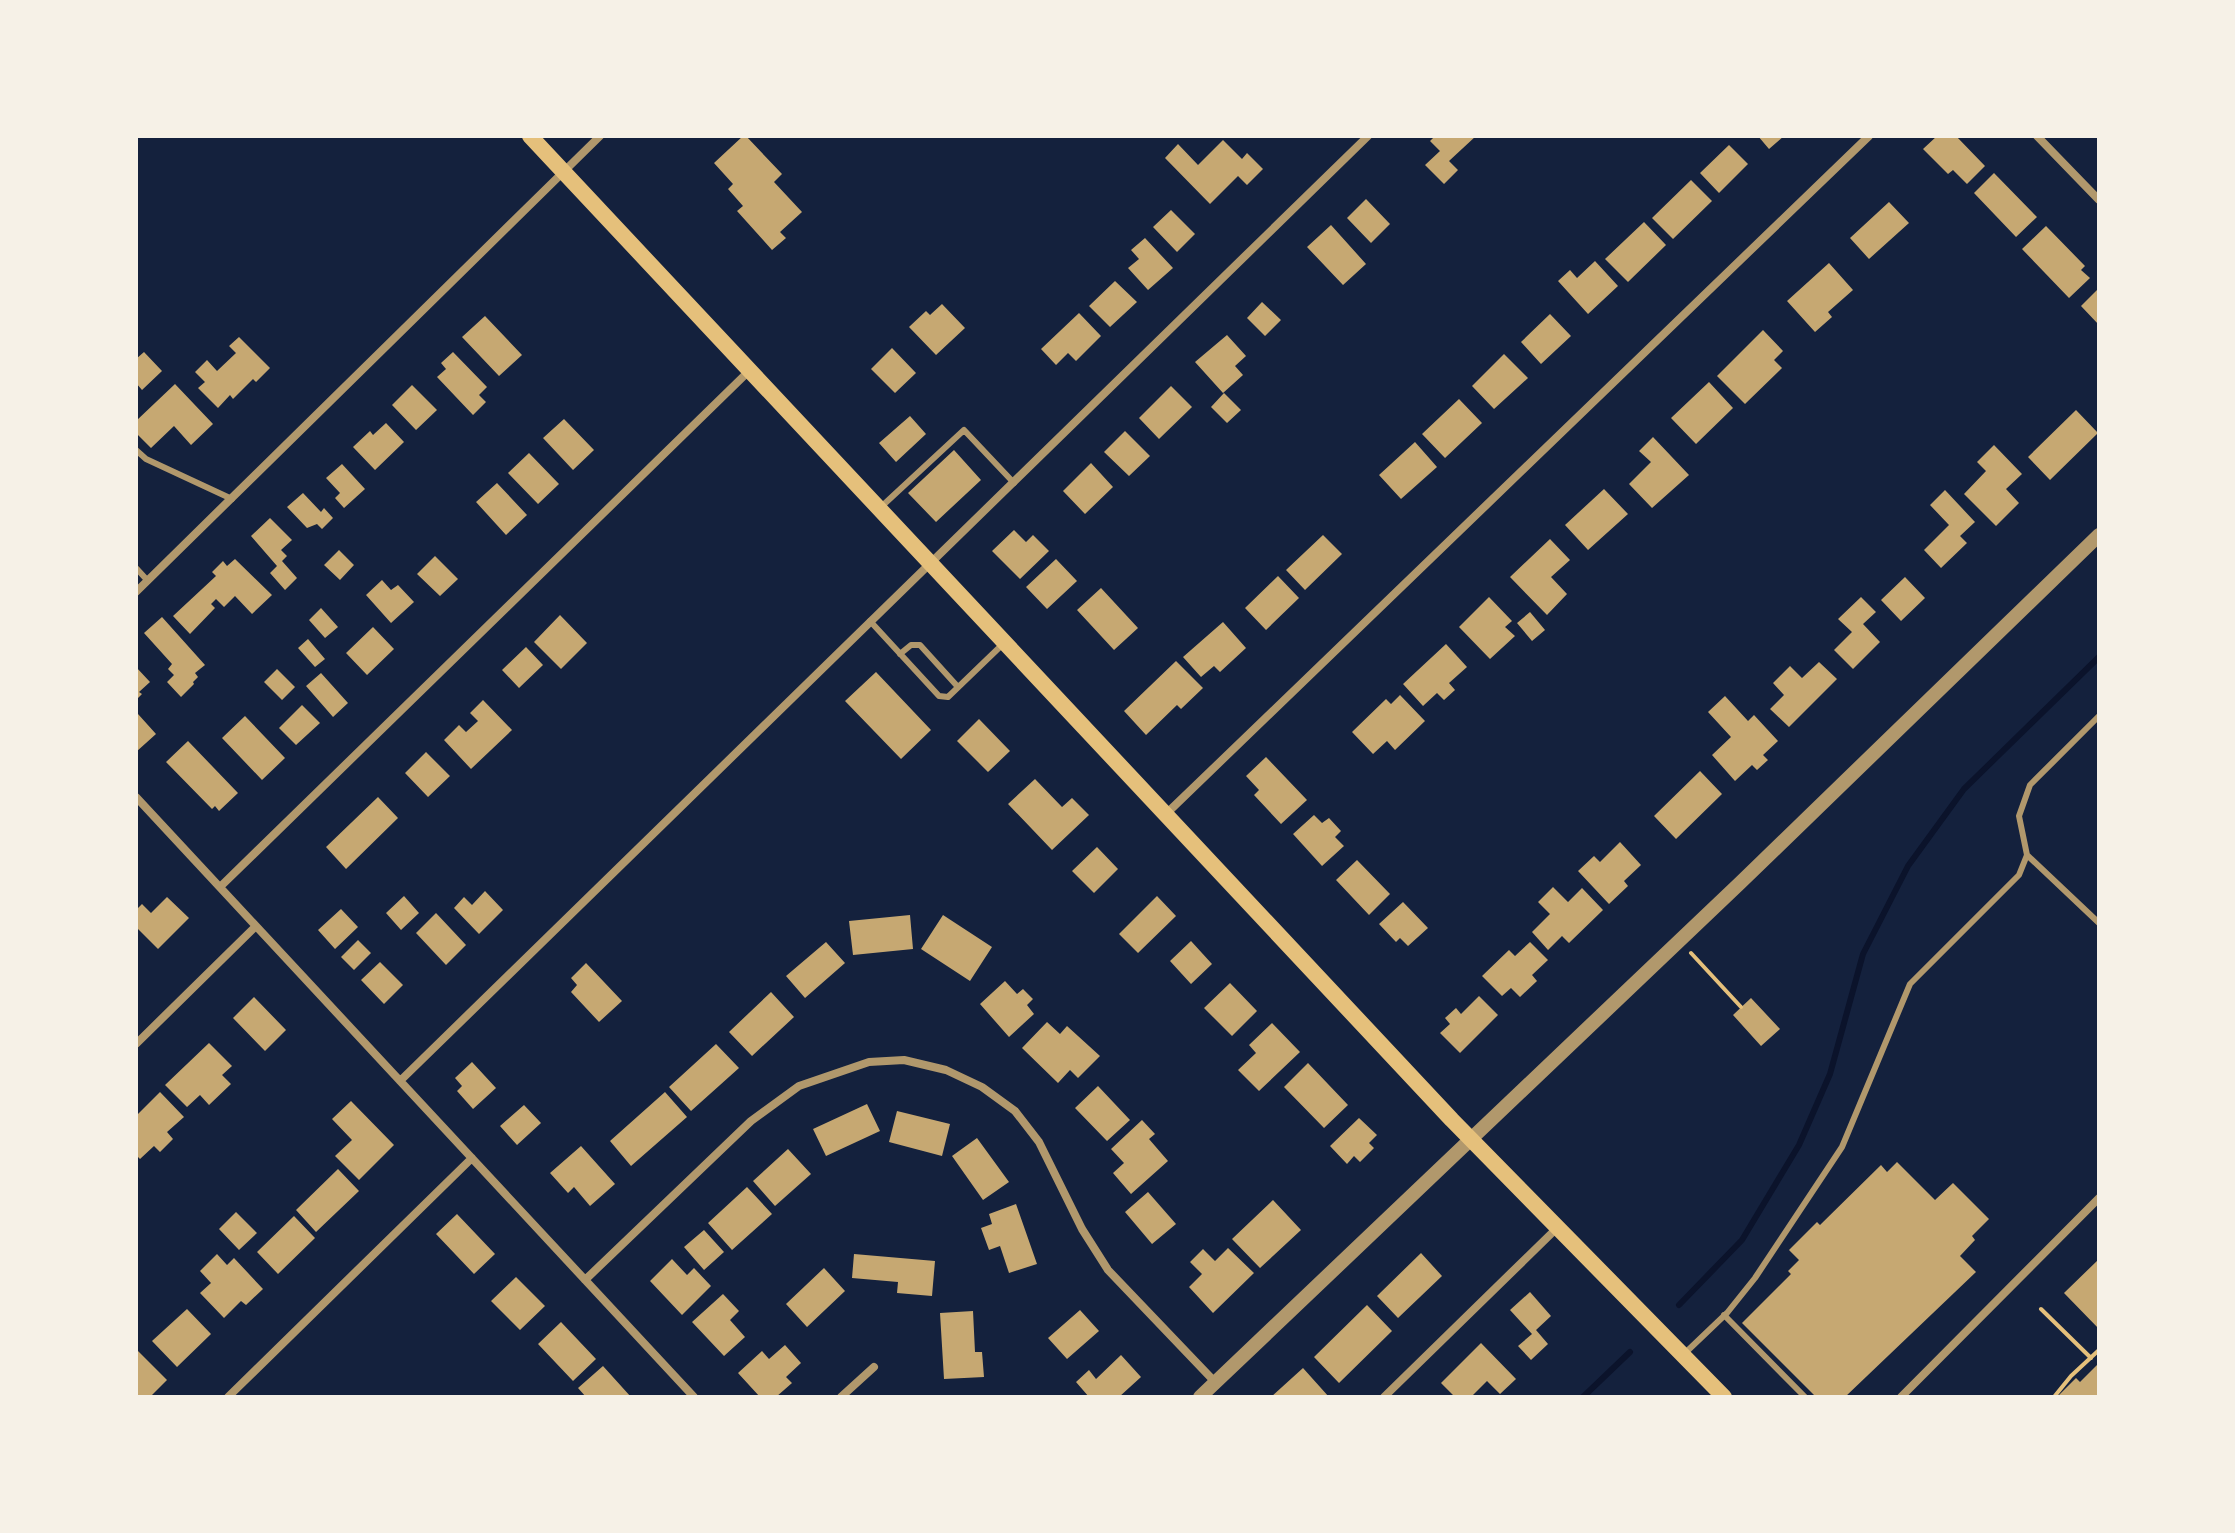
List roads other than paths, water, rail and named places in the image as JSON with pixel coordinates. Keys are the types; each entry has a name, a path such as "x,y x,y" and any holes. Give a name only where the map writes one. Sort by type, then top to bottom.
{"main road":[{"path":"530,136 1470,1138 1724,1397"}],"street":[{"path":"136,592 600,136"},
{"path":"400,1081 1368,136"},
{"path":"1166,815 1869,136"},
{"path":"2037,136 2099,200"},
{"path":"220,887 749,371"},
{"path":"1200,1397 2099,535"},
{"path":"136,797 694,1397"},
{"path":"136,1044 256,926"},
{"path":"585,1280 775,1101 799,1086 831,1074 869,1062 904,1060 946,1070 982,1087 1015,1111 1039,1142 1082,1229 1108,1270 1215,1382"},
{"path":"228,1397 472,1158"},
{"path":"1903,1396 2099,1198"},
{"path":"1384,1397 1557,1228"},
{"path":"841,1397 874,1367"}],"lane":[{"path":"878,509 964,430 1014,483"},
{"path":"136,450 146,459 232,499"},
{"path":"136,568 148,581"},
{"path":"870,621 939,696 948,697 1004,643"},
{"path":"900,654 911,645 920,645 958,687"},
{"path":"1683,1356 1755,1278 1842,1147 1910,984 2019,875 2027,855 2019,816 2030,785 2099,716"},
{"path":"2027,855 2099,923"},
{"path":"1724,1315 1805,1397"}],"waterway":[{"path":"1679,1305 1742,1240 1799,1145 1830,1074 1863,954 1908,866 1964,789 2099,657"},
{"path":"1583,1397 1630,1352"}]}
